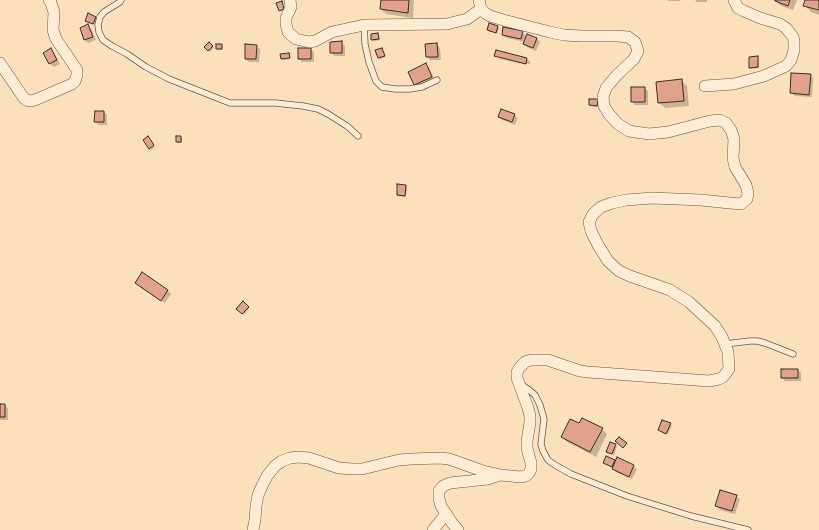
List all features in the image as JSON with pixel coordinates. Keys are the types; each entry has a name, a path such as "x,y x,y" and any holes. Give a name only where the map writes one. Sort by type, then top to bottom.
{"street":[{"path":"0,64 26,100 35,100 72,84 77,75 77,70 56,39 53,30 54,12 51,3 48,0"},
{"path":"253,530 258,495 267,476 275,466 290,458 309,458 338,468 362,469 410,459 440,458 449,459 483,471 500,475 520,477 526,476 531,469 527,448 530,416 517,378 517,372 525,362 540,359 556,362 570,368 588,372 709,381 723,377 729,369 728,352 722,337 715,326 689,302 670,290 619,271 608,261 598,245 591,231 589,222 593,214 601,207 626,200 652,198 701,200 741,204 747,199 748,193 746,186 735,166 733,158 734,139 731,130 726,123 720,120 710,121 668,132 649,134 629,130 618,124 609,114 604,106 603,97 606,88 634,59 638,51 635,42 628,38 617,36 582,36 550,32 490,16 485,13 480,4 467,19 447,24 364,25 332,32 315,41 309,42 296,39 288,32 286,18 291,7 290,0"},
{"path":"705,86 734,84 764,76 786,66 792,60 794,41 793,37 786,28 780,24 760,18 738,8 734,0"},
{"path":"458,530 441,506 439,491 443,486 450,483 488,479 500,475"},
{"path":"433,530 446,514"}],"lane":[{"path":"121,0 104,12 100,17 98,25 99,32 103,40 128,54 146,67 169,79 230,103 275,103 318,109 347,126 358,136"},
{"path":"364,25 365,44 369,62 376,81 382,87 409,89 422,87 437,80"},
{"path":"725,344 757,341 793,354"},
{"path":"520,384 535,395 540,405 544,419 541,444 548,460 555,465 571,474 627,496 691,516 748,530"}],"building":[{"path":"381,0 409,0 408,13 380,9"},
{"path":"775,0 790,0 788,6"},
{"path":"805,0 819,0 819,10 803,6"},
{"path":"282,1 284,9 279,11 276,3"},
{"path":"88,13 96,17 93,24 85,21"},
{"path":"489,23 498,26 496,33 487,30"},
{"path":"88,24 93,37 84,40 80,28"},
{"path":"503,27 523,31 521,39 502,35"},
{"path":"378,33 379,39 371,40 371,34"},
{"path":"527,34 537,38 533,48 523,44"},
{"path":"342,41 342,53 330,53 330,42"},
{"path":"209,42 213,46 208,51 204,47"},
{"path":"437,43 438,57 426,57 425,44"},
{"path":"216,44 222,44 222,49 216,49"},
{"path":"245,44 257,45 256,59 245,59"},
{"path":"51,48 57,60 49,64 43,53"},
{"path":"298,48 311,48 311,59 298,59"},
{"path":"382,48 385,56 378,58 375,50"},
{"path":"496,50 527,58 526,64 494,56"},
{"path":"289,53 290,58 281,59 280,54"},
{"path":"758,56 758,67 749,68 749,57"},
{"path":"426,63 432,77 414,85 408,72"},
{"path":"791,73 811,74 809,95 790,93"},
{"path":"682,79 684,101 658,103 656,82"},
{"path":"631,87 645,87 645,102 631,102"},
{"path":"589,99 598,99 597,106 589,105"},
{"path":"501,109 515,114 512,122 498,117"},
{"path":"95,111 104,111 104,122 94,122"},
{"path":"148,136 154,145 149,149 143,140"},
{"path":"176,136 181,136 181,142 176,142"},
{"path":"397,184 406,185 405,196 397,195"},
{"path":"142,272 168,290 161,301 135,283"},
{"path":"243,301 249,307 242,314 236,309"},
{"path":"781,369 798,369 798,378 781,378"},
{"path":"0,404 5,404 5,417 0,417"},
{"path":"582,418 603,428 590,452 561,437 570,419 579,423"},
{"path":"662,420 671,423 666,434 658,430"},
{"path":"619,437 627,443 623,448 615,441"},
{"path":"610,442 616,444 612,454 606,452"},
{"path":"606,456 615,460 612,467 603,463"},
{"path":"617,457 634,465 629,477 612,469"},
{"path":"720,490 737,495 732,511 715,506"}]}
